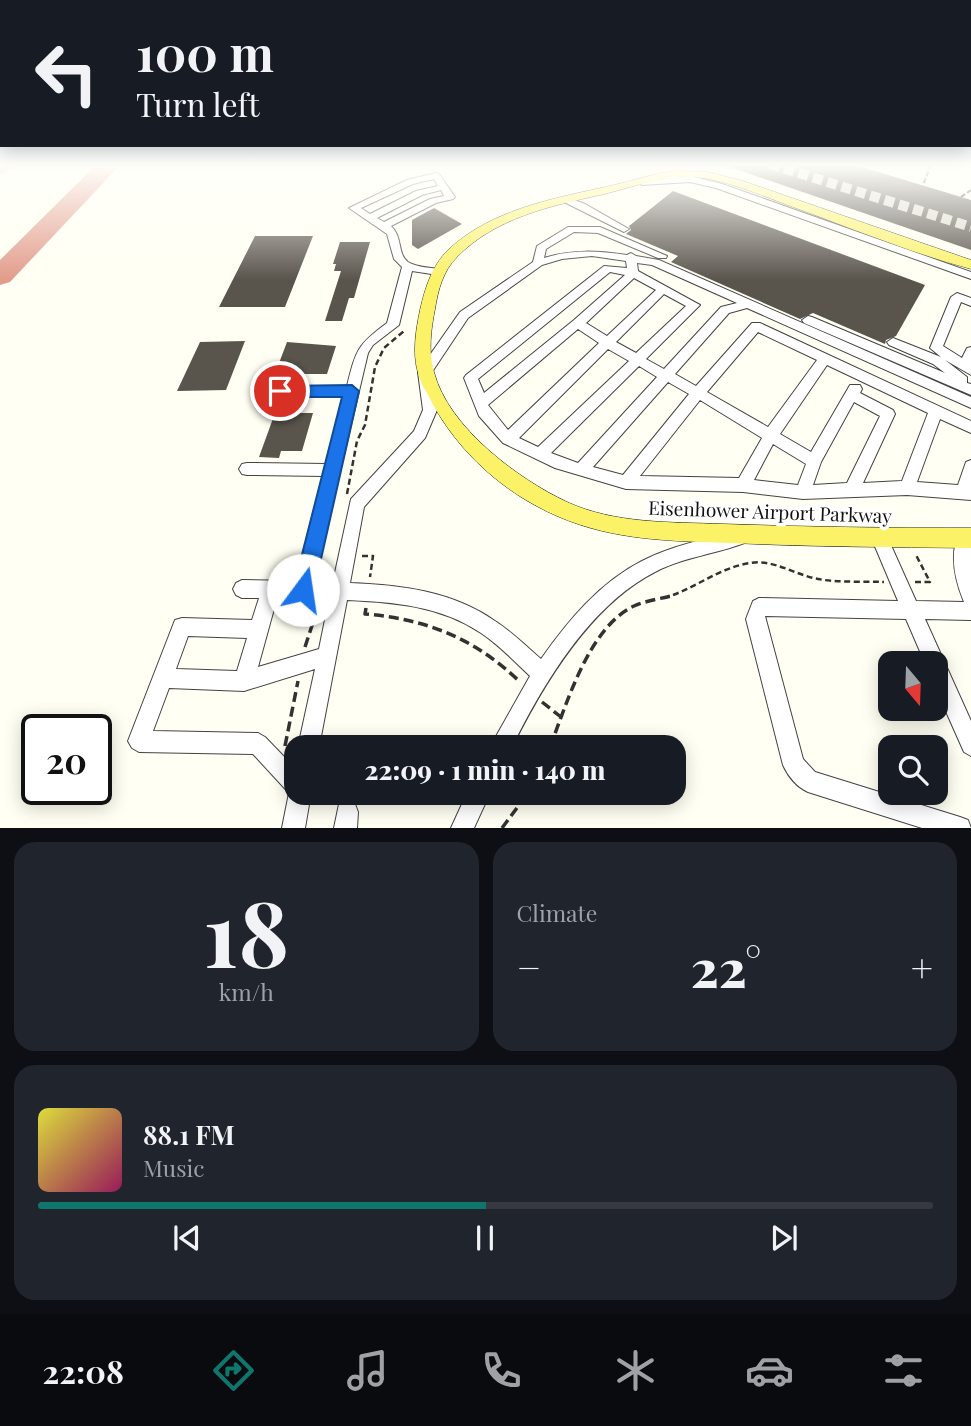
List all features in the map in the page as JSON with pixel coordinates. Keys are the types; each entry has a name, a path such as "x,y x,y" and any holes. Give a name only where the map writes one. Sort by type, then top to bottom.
{"main road":[{"name":"Eisenhower Airport Parkway","path":"557,203 523,212 484,230 453,254 438,272 423,328 425,372 454,426 504,474 536,495 586,518 661,529 750,534 968,538"},
{"name":"Eisenhower Airport Parkway","path":"787,203 971,265"}],"street":[{"path":"366,203 354,208 393,232 396,241 395,253 400,262 408,267 438,272"},
{"path":"369,218 400,203"},
{"path":"384,226 430,203"},
{"path":"576,203 624,229"},
{"path":"766,203 971,276"},
{"path":"538,264 541,248 572,229 600,230 673,261"},
{"path":"311,735 357,504 420,434 430,410 425,372 464,315 538,264 561,256 592,253 631,256 655,262 971,402"},
{"path":"631,256 633,274"},
{"path":"303,590 364,348 393,325 408,267"},
{"path":"540,454 694,305 633,274 608,268 471,378 484,412 508,439 540,454 580,471 626,482 743,485 803,492 907,488 967,492 971,466"},
{"path":"481,403 633,274"},
{"path":"508,439 663,289"},
{"path":"971,302 957,297 936,348 968,368 971,351"},
{"path":"580,471 725,310 750,303"},
{"path":"685,314 711,326"},
{"path":"808,320 971,389"},
{"path":"578,323 609,344 814,461"},
{"path":"626,482 756,326 971,427"},
{"path":"893,342 938,361 971,389"},
{"path":"743,485 771,435 824,359"},
{"path":"803,492 814,461 862,376"},
{"path":"280,391 352,391"},
{"path":"852,395 888,414 852,490"},
{"path":"907,488 936,410"},
{"path":"247,469 332,470"},
{"path":"508,735 565,642 609,591 648,567 750,534"},
{"path":"879,537 913,609 963,703 971,745"},
{"path":"968,538 962,572 971,597"},
{"path":"242,589 415,596 449,607 486,625 544,675"},
{"path":"244,681 270,589"},
{"path":"960,828 808,781 794,765 755,619 759,607 971,611"},
{"path":"259,629 182,627 139,741 258,744 284,772"},
{"path":"163,678 244,681 326,656"},
{"path":"293,828 298,805"},
{"path":"462,828 473,805"}],"path":[{"path":"345,504 357,442 365,425 375,367 384,348 405,330 407,321"},
{"path":"554,735 581,666 591,649 604,630 633,606 685,592 726,568 753,562 776,565 818,579 930,582 907,537"},
{"path":"346,556 373,556 365,614 398,615 454,631 494,657 532,694 561,717"},
{"path":"502,828 519,805"}],"building":[{"path":"658,203 704,203 925,285 896,336 886,340 885,344 813,313 800,319 671,262 678,256 626,234 631,230 629,226"},
{"path":"833,203 971,203 971,250"},
{"path":"434,208 462,224 418,249 412,245 412,220"},
{"path":"255,236 313,236 285,307 219,307"},
{"path":"340,242 370,242 354,298 349,298 342,321 325,321 341,271 334,271 336,264 333,264"},
{"path":"245,341 226,390 177,391 200,342"},
{"path":"287,342 336,346 327,374 303,374 301,380 273,379"},
{"path":"275,413 313,413 302,451 281,451 279,458 259,457"}],"taxiway":[{"path":"0,276 72,203"}],"tunnel":[{"path":"893,203 971,227"}],"route":[{"path":"280,391 352,391 303,590"}]}
